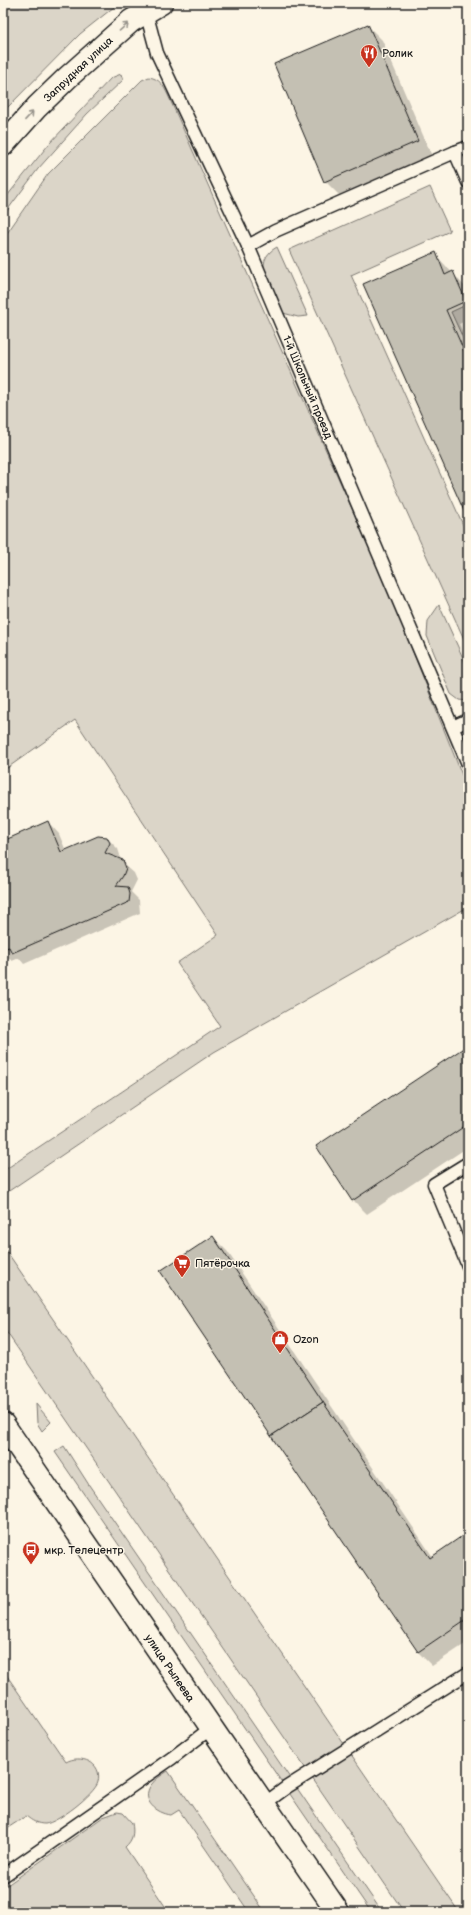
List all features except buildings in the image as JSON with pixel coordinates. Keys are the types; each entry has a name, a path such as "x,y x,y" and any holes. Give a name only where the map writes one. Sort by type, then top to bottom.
{"main road":[{"name":"Запрудная улица","path":"3,145 37,107 67,78 132,21 153,7"},
{"name":"улица Рылеева","path":"3,1424 338,1912"}],"lane":[{"name":"1-й Школьный проезд","path":"153,7 157,53 248,246 468,764"},
{"path":"248,246 275,231 468,147"},
{"path":"455,152 468,182"},
{"path":"453,727 468,720"},
{"path":"468,1163 434,1184 468,1266"},
{"path":"264,1804 468,1673"},
{"path":"3,1876 172,1758 211,1728"}],"shaded area":[{"path":"3,3 119,3 80,34 3,112"},
{"path":"121,74 123,80 87,114 38,169 3,216 3,201 49,144 111,78"},
{"path":"149,77 156,79 161,83 168,95 389,592 468,790 468,907 214,1052 3,1195 3,1171 220,1026 177,963 218,935 75,720 3,771 3,239 48,174 142,80"},
{"path":"430,187 450,231 351,275 468,536 468,648 289,250"},
{"path":"277,247 308,316 298,317 283,313 269,287 264,269 265,261 269,253"},
{"path":"468,304 468,349 451,312"},
{"path":"439,605 468,669 468,701 459,700 451,694 427,636 428,621"},
{"path":"3,1246 459,1912 404,1912 3,1327"},
{"path":"36,1404 51,1422 42,1431 37,1423"},
{"path":"64,1446 89,1485 382,1912 371,1912 55,1452"},
{"path":"3,1670 66,1762 78,1759 84,1760 94,1765 99,1775 98,1782 90,1793 75,1807 58,1819 42,1824 35,1822 26,1816 3,1831"},
{"path":"168,1771 265,1912 249,1912 179,1810 171,1815 166,1814 156,1809 149,1801 148,1791 151,1785"},
{"path":"117,1812 123,1813 132,1823 132,1836 130,1842 125,1847 169,1912 3,1912 3,1888 103,1817"}],"place":[{"name":"Ролик","path":"369,68"},
{"name":"Пятёрочка","path":"182,1278"},
{"name":"Ozon","path":"280,1354"},
{"name":"мкр. Телецентр","path":"31,1565"}]}
